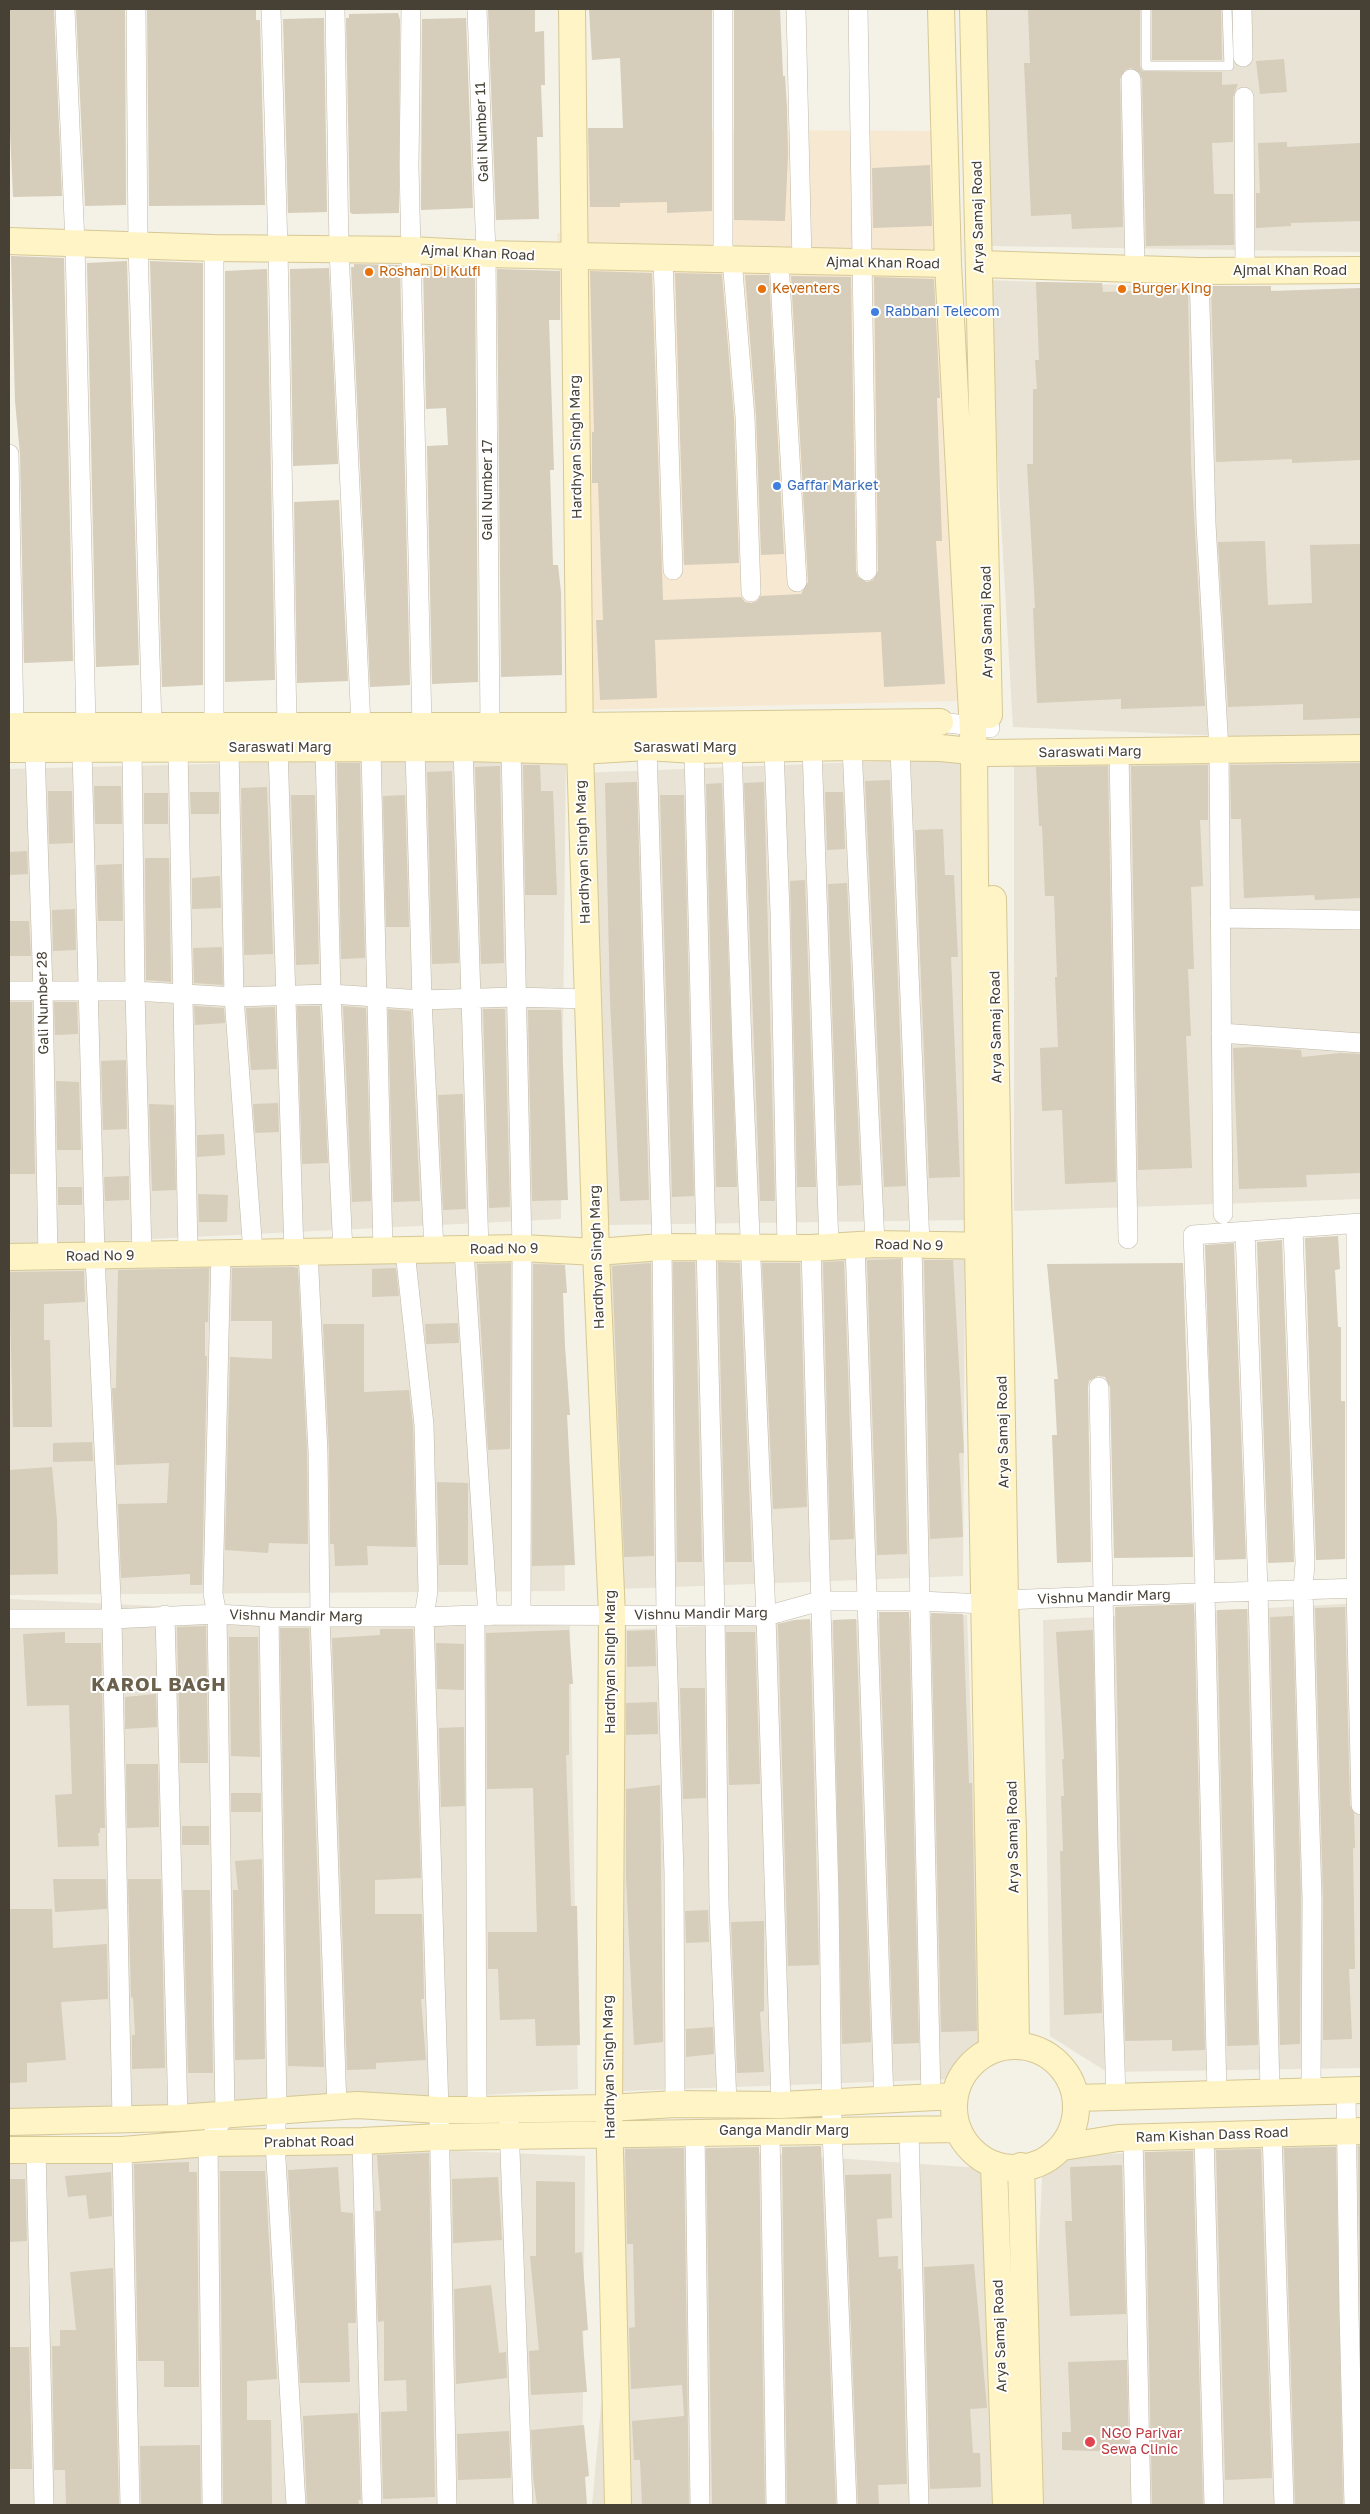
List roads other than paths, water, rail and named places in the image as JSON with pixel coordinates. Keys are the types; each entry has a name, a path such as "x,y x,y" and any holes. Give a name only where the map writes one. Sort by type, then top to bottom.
{"street":[{"path":"64,9 75,244 95,1256 112,1618 122,2120"},
{"path":"136,9 138,245 152,726"},
{"path":"270,9 278,249 286,995 301,1252 318,1452 320,1617 337,2106"},
{"path":"334,9 339,250 361,726"},
{"path":"411,9 411,250 422,1000 434,1250"},
{"name":"Gali Number 11","path":"477,9 486,254"},
{"name":"Hardhyan Singh Marg","path":"572,9 580,739 596,1252 612,1615 609,2108 618,2505"},
{"path":"723,9 728,259 745,416 751,592"},
{"path":"796,9 791,261 797,582"},
{"path":"858,9 867,571"},
{"path":"940,722 981,740 948,264 941,9"},
{"name":"Arya Samaj Road","path":"973,9 979,264 981,740 1004,2048"},
{"path":"1242,9 1243,57"},
{"path":"1131,79 1135,269"},
{"path":"1244,98 1246,271"},
{"name":"Ajmal Khan Road","path":"9,241 214,248 411,250 486,254 948,264"},
{"path":"214,248 214,726"},
{"name":"Gali Number 17","path":"486,254 490,726"},
{"path":"663,258 673,570"},
{"name":"Ajmal Khan Road","path":"979,264 1246,271 1361,270"},
{"path":"1199,270 1206,524 1218,750 1223,1214"},
{"path":"9,454 11,734"},
{"name":"Saraswati Marg","path":"11,734 84,738 132,750 228,748 283,737 361,726 463,748 511,749 580,739 940,722"},
{"name":"Saraswati Marg","path":"11,734 35,749 152,726 214,726 283,737 325,748 371,750 419,737 490,726 646,747 694,750 812,747 941,748 981,740 1119,752 1361,748"},
{"path":"646,747 662,1247 666,1615 674,1873 674,2104"},
{"path":"812,747 809,1247 820,1601 832,2130 847,2505"},
{"path":"852,747 865,1244 866,1601 884,2101"},
{"path":"178,748 188,1252"},
{"path":"228,748 234,997 253,1253"},
{"path":"325,748 331,994 342,1252"},
{"path":"463,748 470,998 471,1249 481,1615 477,2110"},
{"path":"732,748 742,1047 766,1616 781,2105"},
{"path":"774,748 780,912 809,1247"},
{"name":"Gali Number 28","path":"35,749 44,992 48,1256"},
{"path":"511,749 514,997 522,1248 521,1614"},
{"path":"900,749 916,1245 920,1601 943,2097 953,2108 958,2129 973,2153 994,2166 1022,2166 1043,2163 1063,2147 1075,2124 1076,2098 1069,2078 1056,2061 1037,2050 1004,2048 971,2063 958,2084 943,2097"},
{"path":"132,750 135,991 142,1256"},
{"path":"371,750 378,996 394,1251 424,1425 428,1590 424,1618 447,2505"},
{"path":"694,750 715,1615 719,1904 728,2104"},
{"path":"1119,752 1128,1239"},
{"path":"1220,918 1361,920"},
{"path":"9,991 135,991 234,997 331,994 422,1000 514,997 588,999"},
{"path":"1221,1033 1361,1043"},
{"path":"1217,2094 1201,1425 1193,1235 1359,1223 1361,1805"},
{"path":"1294,1228 1305,1563 1302,1589 1312,1899 1311,2091"},
{"path":"1245,1231 1258,1590 1270,2091"},
{"name":"Road No 9","path":"9,1257 142,1256 188,1252 342,1252 522,1248 596,1252 662,1247 809,1247 865,1244 989,1246"},
{"path":"212,2505 208,2143 224,2115 217,1614 213,1594 221,1252"},
{"path":"1098,1387 1116,2097"},
{"name":"Vishnu Mandir Marg","path":"9,1618 112,1618 217,1614 269,1617 424,1618 521,1614 766,1616 820,1601 995,1602 1103,1596 1204,1594 1258,1590 1359,1588"},
{"path":"165,1615 178,2118"},
{"path":"269,1617 277,2111 275,2142 296,2505"},
{"path":"1076,2098 1354,2090 1348,2313 1354,2505"},
{"name":"Ganga Mandir Marg","path":"609,2108 674,2104 781,2105 943,2097"},
{"path":"9,2122 178,2118 337,2106 438,2110 609,2108"},
{"path":"508,2109 522,2505"},
{"name":"Ganga Mandir Marg","path":"610,2134 695,2131 958,2129"},
{"path":"770,2130 776,2505"},
{"path":"909,2130 919,2505"},
{"path":"695,2131 700,2505"},
{"name":"Ram Kishan Dass Road","path":"1063,2147 1133,2138 1272,2132 1354,2131"},
{"path":"1272,2132 1284,2505"},
{"name":"Prabhat Road","path":"9,2150 122,2150 208,2143 610,2134"},
{"path":"1204,2136 1214,2505"},
{"path":"1133,2138 1141,2505"},
{"path":"362,2141 372,2505"},
{"path":"36,2150 44,2505"},
{"path":"122,2150 130,2505"},
{"name":"Arya Samaj Road","path":"994,2166 1006,2505"},
{"path":"1022,2166 1030,2505"}],"lane":[{"path":"1146,9 1146,66 1229,66 1228,9"}],"place":[{"name":"Roshan Di Kulfi","path":"369,272"},
{"name":"Keventers","path":"762,289"},
{"name":"Burger King","path":"1122,289"},
{"name":"Rabbani Telecom","path":"875,312"},
{"name":"Gaffar Market","path":"777,486"},
{"name":"NGO Parivar Sewa Clinic","path":"1090,2442"}],"district":[{"name":"KAROL BAGH","path":"159,1685"}]}
